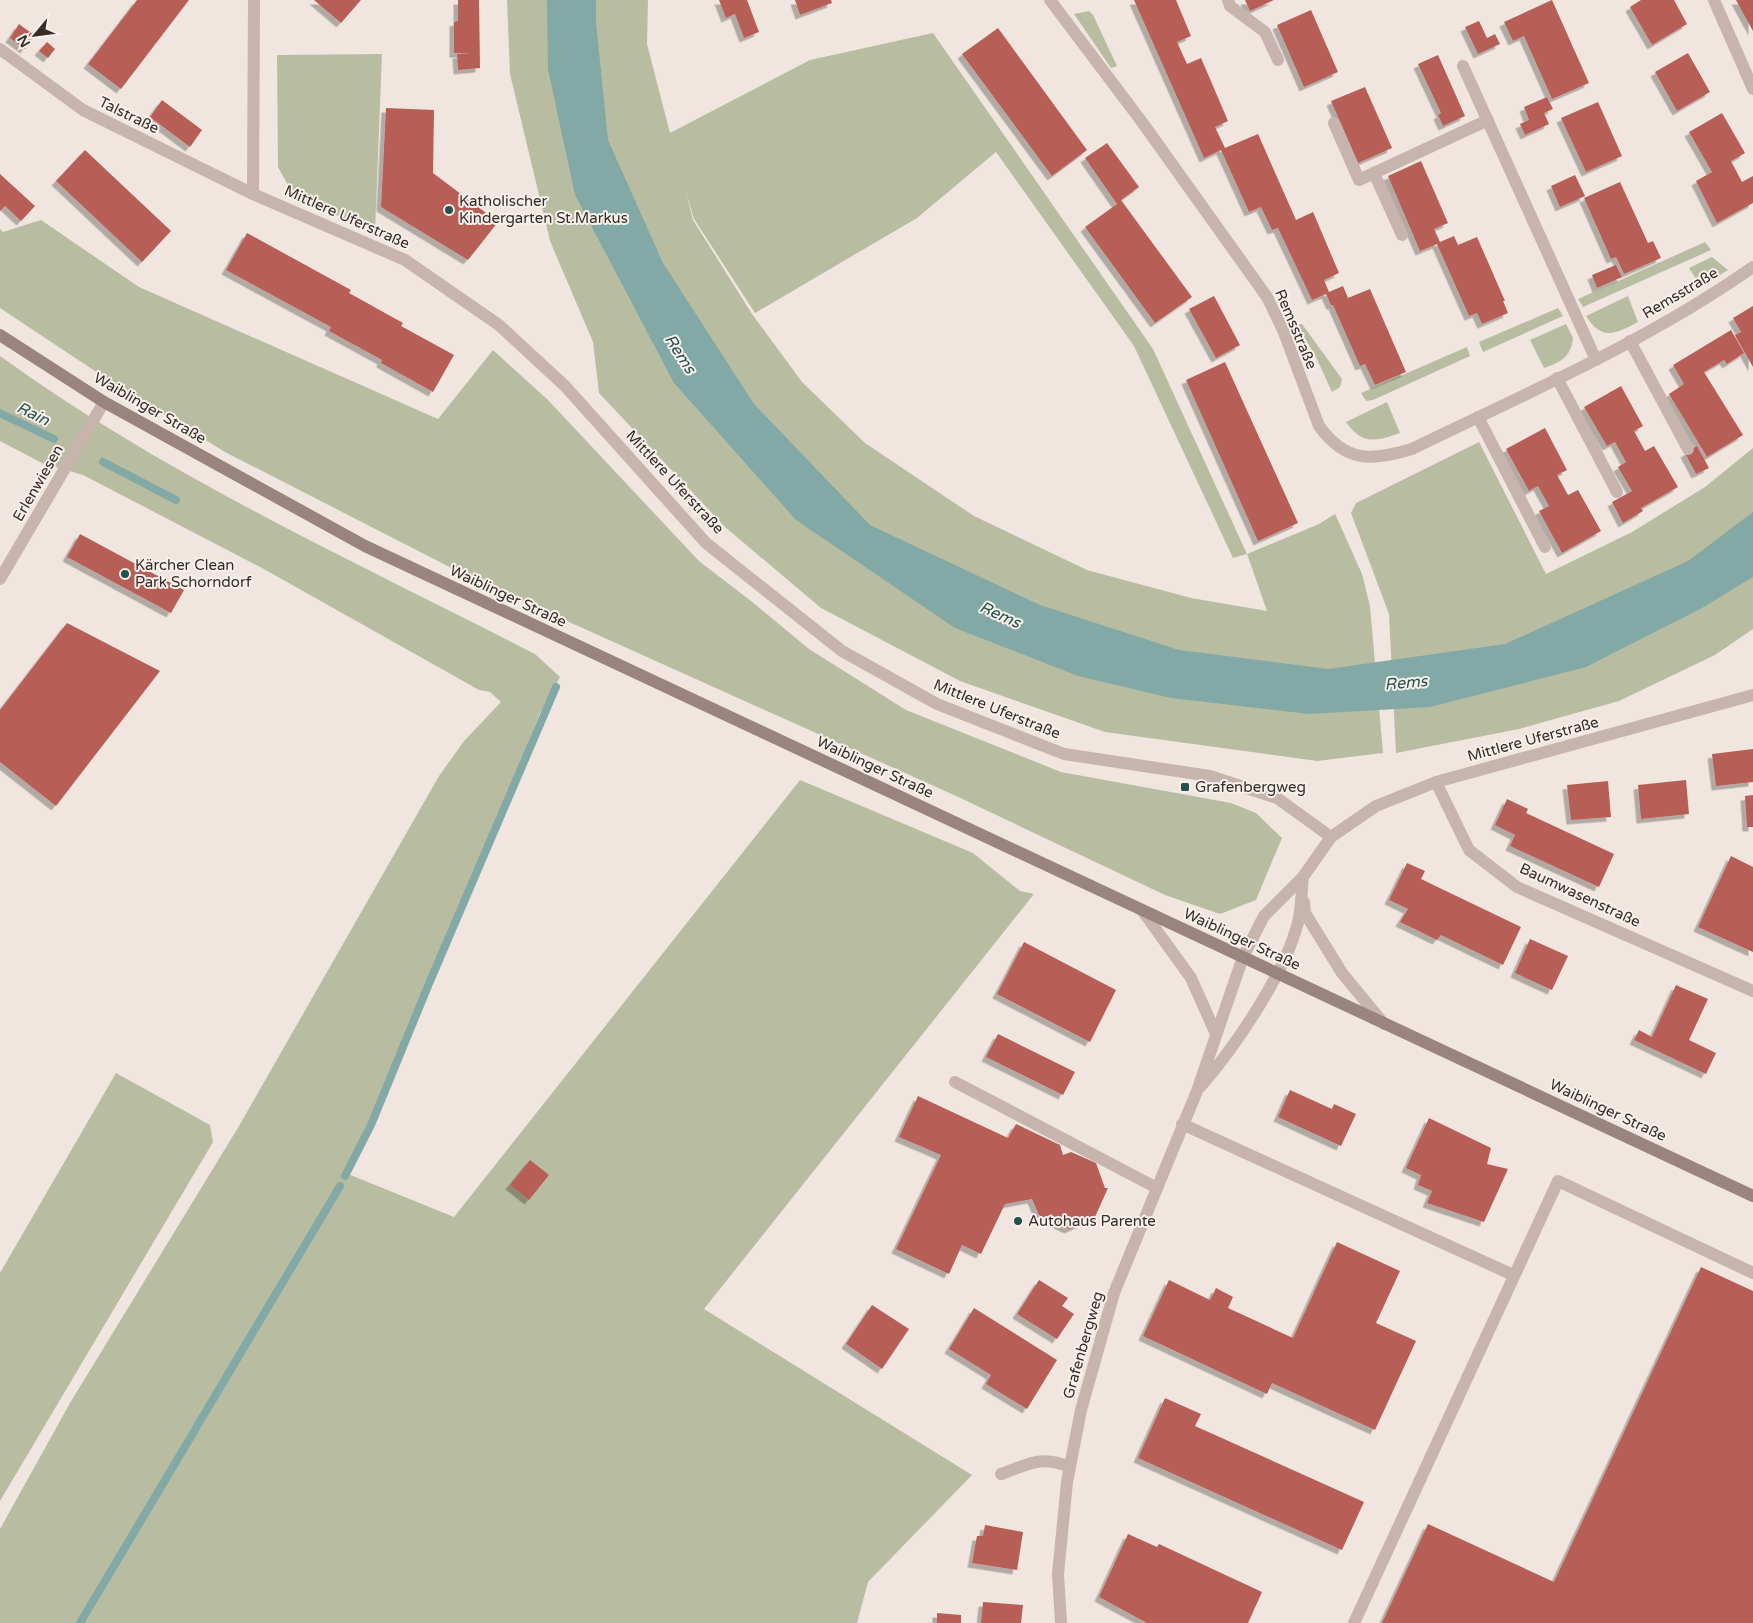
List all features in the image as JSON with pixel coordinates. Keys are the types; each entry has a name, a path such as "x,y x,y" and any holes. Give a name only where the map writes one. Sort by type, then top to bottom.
{"main road":[{"name":"Waiblinger Straße","path":"0,335 104,402 365,546 1753,1196"}],"street":[{"path":"253,194 254,0"},
{"name":"Remsstraße","path":"1050,0 1148,130 1267,297 1283,330 1319,426 1329,439 1344,452 1365,458 1387,456 1412,449 1596,360 1696,305 1753,267"},
{"path":"1228,0 1230,6 1265,32 1278,60"},
{"path":"1714,0 1753,89"},
{"name":"Talstraße","path":"0,49 83,110 253,194"},
{"path":"1463,66 1596,360"},
{"path":"1334,123 1359,180 1488,120"},
{"path":"1374,173 1402,235"},
{"name":"Mittlere Uferstraße","path":"253,194 405,260 498,326 565,386 706,543 842,651 937,704 1064,754 1210,776 1278,798 1331,837"},
{"path":"1630,341 1688,449"},
{"path":"1558,378 1617,492"},
{"name":"Erlenwiesen","path":"0,578 104,402"},
{"path":"1478,417 1545,547"},
{"name":"Mittlere Uferstraße","path":"1243,957 1264,916 1303,877 1331,837 1376,806 1436,782 1753,695"},
{"name":"Baumwasenstraße","path":"1436,782 1469,850 1517,886 1753,991"},
{"path":"1303,877 1305,913 1342,973 1384,1024"},
{"name":"Mittlere Uferstraße","path":"1277,973 1298,926 1303,877"},
{"path":"1142,910 1191,978 1216,1034"},
{"name":"Grafenbergweg","path":"1061,1623 1058,1574 1070,1467 1081,1410 1114,1293 1197,1091 1243,957"},
{"name":"Grafenbergweg","path":"1197,1091 1227,1056 1277,973"},
{"path":"955,1082 1157,1188"},
{"path":"1182,1124 1513,1275"},
{"path":"1354,1623 1558,1181 1753,1273"},
{"path":"1001,1474 1038,1460 1054,1460 1070,1467"}],"green space":[{"path":"507,0 648,0 647,44 670,133 810,60 933,33 1153,349 1247,554 1319,524 1335,514 1362,574 1370,606 1383,753 1317,761 1105,732 960,681 821,608 725,527 599,393 593,342 550,241 510,74","holes":["996,152 1134,346 1233,558 1247,554 1267,611 1191,598 1087,570 974,516 865,443 802,382 752,314 693,220 686,192 694,219 755,313 917,218"]},
{"path":"1089,11 1093,15 1117,66 1111,68 1074,14"},
{"path":"382,54 375,232 306,202 290,189 278,167 277,55"},
{"path":"41,220 139,287 438,419 493,350 548,400 699,561 809,649 906,710 1061,772 1231,803 1256,813 1282,838 1256,900 1220,914 1165,895 954,795 471,578 225,452 122,389 0,308 0,229 3,232"},
{"path":"1705,242 1711,250 1583,307 1578,299"},
{"path":"1712,257 1728,270 1701,287 1689,268"},
{"path":"1628,296 1638,322 1623,330 1609,333 1603,332 1597,329 1586,316"},
{"path":"1558,308 1563,316 1483,352 1479,342"},
{"path":"1302,324 1342,379 1340,387 1332,392 1315,355 1297,325"},
{"path":"1566,324 1573,338 1570,350 1560,361 1544,368 1530,340"},
{"path":"1467,347 1470,356 1373,400 1366,401 1361,393"},
{"path":"0,356 128,440 195,479 535,654 560,677 540,713 373,1125 348,1174 454,1217 800,780 973,853 1020,891 1034,894 704,1309 972,1475 868,1582 857,1623 0,1623 0,1529 70,1403 239,1126 439,776 464,741 501,702 490,692 479,690 262,568 83,475 42,463 0,441"},
{"path":"1387,402 1400,433 1370,440 1358,435 1346,422"},
{"path":"1479,442 1546,574 1632,532 1705,487 1753,448 1753,629 1715,655 1619,701 1519,729 1396,753 1389,614 1351,513 1356,503"},
{"path":"116,1073 210,1125 213,1142 0,1501 0,1273"}],"water":[{"name":"Rems","path":"547,0 596,0 596,22 608,140 663,263 754,404 870,525 1040,605 1179,650 1328,669 1505,644 1688,561 1753,512 1753,577 1702,608 1586,667 1430,707 1309,714 1171,698 1078,676 955,628 796,520 674,383 575,195 548,69"}],"building":[{"path":"137,0 189,0 121,89 88,64"},
{"path":"314,0 361,0 341,23"},
{"path":"458,0 479,0 480,68 458,70 457,54 471,53 454,53 454,22 458,21"},
{"path":"719,0 747,0 759,32 744,38 735,14 726,18"},
{"path":"795,0 831,0 832,3 800,15"},
{"path":"1134,0 1176,0 1191,36 1177,42 1187,64 1201,58 1228,121 1215,127 1225,148 1258,134 1296,220 1313,212 1339,273 1324,280 1329,292 1343,286 1348,298 1370,289 1406,372 1375,385 1365,364 1360,366 1333,305 1331,305 1326,294 1312,300 1278,228 1272,230 1261,207 1249,212 1221,150 1204,158"},
{"path":"1245,0 1274,0 1250,11"},
{"path":"1552,0 1589,83 1552,99 1524,36 1513,41 1504,22"},
{"path":"1641,0 1674,0 1687,24 1652,45 1630,7"},
{"path":"1736,0 1753,0 1753,31 1743,13"},
{"path":"1311,10 1338,72 1304,87 1277,25"},
{"path":"1479,21 1487,38 1495,34 1500,44 1478,54 1465,27"},
{"path":"19,24 34,35 25,49 10,38"},
{"path":"998,28 1087,150 1052,176 962,54"},
{"path":"47,42 55,49 48,58 39,51"},
{"path":"1688,53 1710,92 1677,111 1655,72"},
{"path":"1438,55 1465,116 1443,126 1438,115 1441,113 1418,64"},
{"path":"1365,87 1392,148 1358,163 1331,101"},
{"path":"1547,97 1553,109 1544,113 1549,124 1525,135 1520,124 1529,120 1524,107"},
{"path":"162,100 202,130 190,147 150,117"},
{"path":"1598,102 1622,156 1586,172 1561,118"},
{"name":"Katholischer Kindergarten St.Markus","path":"386,108 434,110 433,173 498,222 468,260 381,207"},
{"path":"1722,113 1745,153 1731,161 1742,182 1753,176 1753,203 1717,223 1696,181 1712,172 1689,132"},
{"path":"1107,143 1139,187 1121,200 1192,297 1155,323 1085,227 1117,204 1085,158"},
{"path":"85,150 171,231 142,262 56,181"},
{"path":"1421,161 1448,223 1434,229 1440,242 1454,236 1458,245 1477,237 1505,301 1503,301 1508,313 1482,324 1477,313 1469,316 1437,244 1420,251 1388,176"},
{"path":"0,174 35,206 21,221 5,206 0,211"},
{"path":"1575,175 1585,196 1560,207 1551,186"},
{"path":"1620,182 1648,243 1653,241 1661,258 1624,274 1616,257 1611,259 1584,198"},
{"path":"247,233 351,290 349,293 403,323 401,326 454,355 433,392 381,363 382,360 329,331 331,327 226,270"},
{"path":"1616,265 1622,277 1597,288 1592,275"},
{"path":"1214,296 1240,345 1216,358 1189,309"},
{"path":"1753,306 1753,367 1735,335 1741,332 1733,318"},
{"path":"1731,330 1744,353 1727,364 1724,360 1704,372 1743,435 1707,457 1669,394 1684,384 1673,365"},
{"path":"1225,362 1298,523 1258,541 1186,380"},
{"path":"1621,386 1643,426 1634,431 1645,451 1654,446 1678,487 1641,508 1643,511 1623,523 1612,502 1632,491 1618,467 1626,462 1615,442 1607,446 1584,407"},
{"path":"1545,428 1567,470 1557,475 1568,495 1578,490 1601,531 1562,553 1539,511 1549,506 1538,486 1529,491 1506,449"},
{"path":"1697,446 1709,468 1696,474 1685,453"},
{"name":"Kärcher Clean Park Schorndorf","path":"80,534 184,590 171,613 67,557"},
{"path":"67,623 160,671 56,806 0,762 0,710"},
{"path":"1753,749 1753,782 1716,786 1712,754"},
{"path":"1686,780 1689,814 1641,819 1638,785"},
{"path":"1608,781 1611,817 1571,820 1567,785"},
{"path":"1753,795 1753,827 1747,827 1745,796"},
{"path":"1507,799 1528,809 1526,813 1614,854 1599,887 1510,846 1515,835 1495,825"},
{"path":"1731,856 1753,867 1753,952 1698,927"},
{"path":"1407,863 1425,871 1421,879 1521,927 1503,965 1441,935 1437,940 1400,922 1408,909 1389,900"},
{"path":"1530,939 1568,956 1552,990 1515,973"},
{"path":"1024,942 1116,990 1090,1042 997,994"},
{"path":"1676,985 1708,999 1689,1040 1716,1053 1706,1074 1634,1040 1639,1030 1652,1037"},
{"path":"998,1034 1075,1072 1063,1095 986,1057"},
{"path":"1290,1090 1332,1109 1334,1104 1356,1114 1341,1146 1278,1117"},
{"path":"918,1096 1008,1138 1016,1124 1060,1145 1063,1155 1071,1152 1096,1163 1105,1188 1108,1188 1095,1217 1069,1229 1039,1215 1032,1199 1005,1204 981,1254 962,1245 949,1274 896,1249 941,1155 899,1137"},
{"path":"1429,1118 1491,1148 1487,1164 1508,1169 1484,1222 1427,1203 1432,1191 1418,1185 1421,1175 1406,1168"},
{"path":"530,1160 549,1175 529,1200 510,1185"},
{"path":"1337,1242 1400,1271 1376,1323 1416,1341 1375,1430 1272,1383 1267,1394 1143,1336 1169,1280 1210,1300 1216,1288 1233,1297 1228,1308 1293,1338"},
{"path":"1701,1267 1753,1291 1753,1623 1382,1623 1428,1524 1554,1582"},
{"path":"1039,1280 1068,1298 1062,1306 1074,1314 1057,1339 1017,1314"},
{"path":"872,1305 909,1329 882,1369 846,1344"},
{"path":"974,1308 1057,1360 1027,1409 986,1384 991,1375 949,1349"},
{"path":"1165,1398 1201,1414 1195,1426 1364,1502 1342,1550 1138,1458"},
{"path":"985,1525 1023,1532 1017,1570 972,1563 977,1536 983,1536"},
{"path":"1128,1534 1157,1547 1159,1544 1262,1592 1248,1623 1147,1623 1099,1597"},
{"path":"983,1602 1023,1605 1021,1623 981,1623"},
{"path":"937,1613 961,1615 961,1623 937,1623"}],"waterway":[{"name":"Rain","path":"0,413 54,439"},
{"path":"103,462 176,500"},
{"path":"345,1176 371,1125 428,986 556,687"},
{"path":"80,1623 340,1186"}],"place":[{"name":"Katholischer Kindergarten St.Markus","path":"449,210"},
{"name":"Kärcher Clean Park Schorndorf","path":"125,574"},
{"name":"Grafenbergweg","path":"1185,787"},
{"name":"Autohaus Parente","path":"1018,1221"}]}
